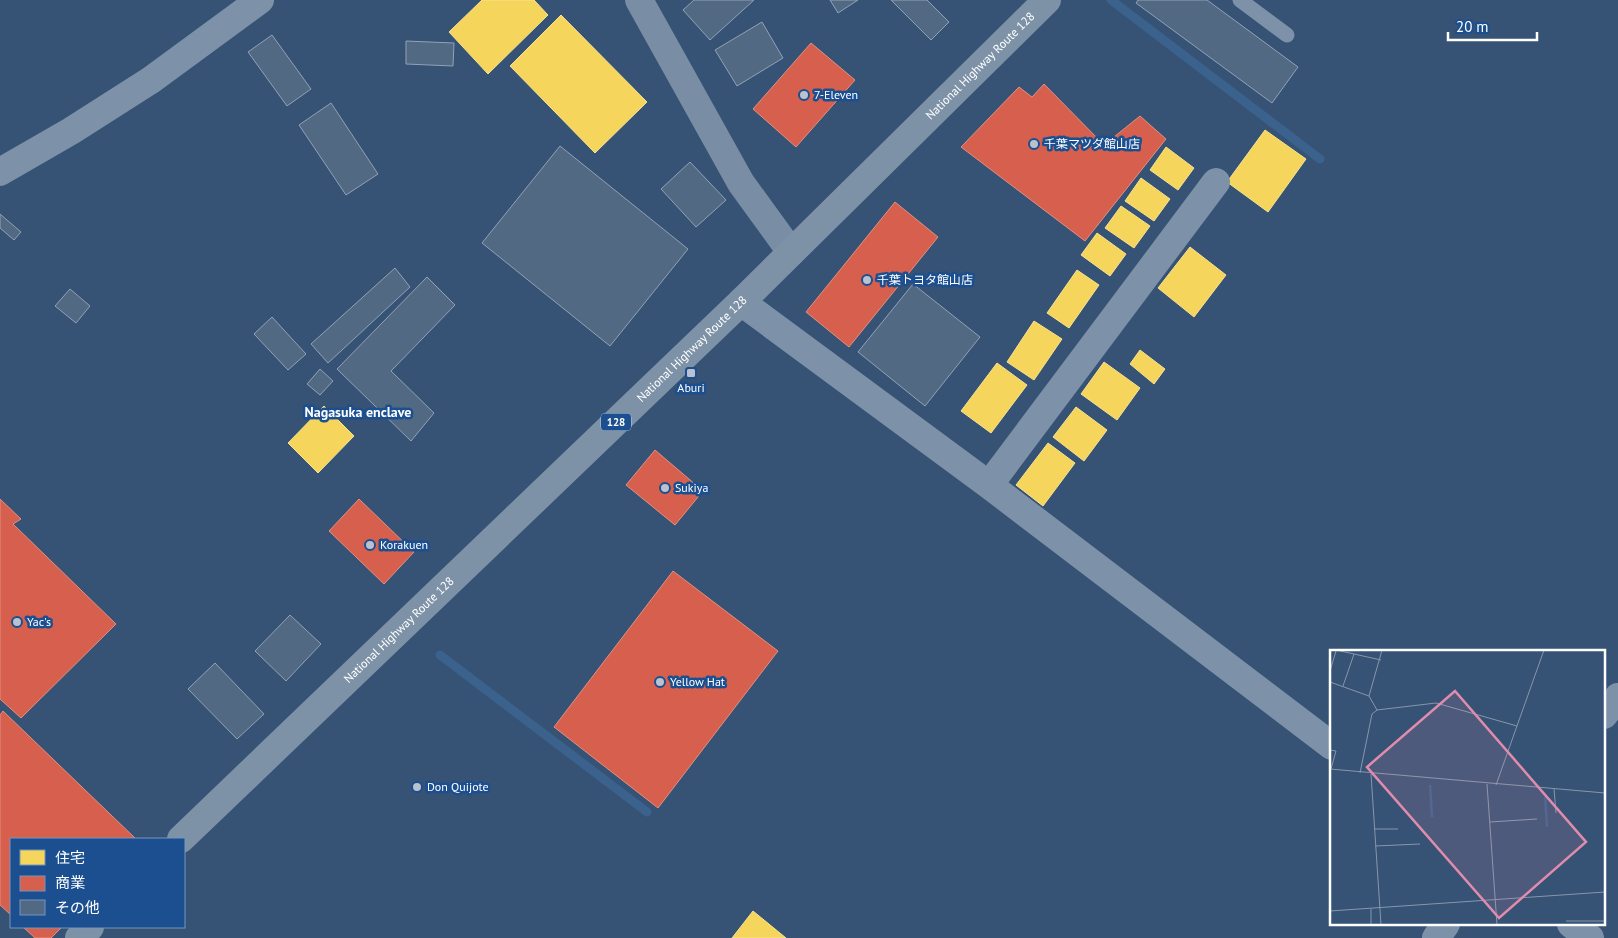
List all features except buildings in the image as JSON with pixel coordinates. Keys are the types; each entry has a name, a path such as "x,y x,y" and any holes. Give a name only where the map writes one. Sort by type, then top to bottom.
{"highway":[{"name":"National Highway Route 128","path":"182,838 741,302 1047,0"},
{"path":"79,938 89,928"}],"street":[{"path":"0,172 71,131 152,80 260,0"},
{"path":"639,0 741,183 791,252"},
{"path":"990,485 1216,182"},
{"path":"741,302 990,485 1330,744"},
{"path":"1606,712 1618,697"},
{"path":"1436,938 1445,926"},
{"path":"1574,926 1590,938"}],"lane":[{"path":"1240,0 1287,35"}],"waterway":[{"path":"1111,0 1320,159"},
{"path":"440,655 647,812"}],"place":[{"name":"7-Eleven","path":"804,95"},
{"name":"千葉マツダ館山店","path":"1034,144"},
{"name":"千葉トヨタ館山店","path":"867,280"},
{"name":"Aburi","path":"691,373"},
{"name":"Sukiya","path":"665,488"},
{"name":"Korakuen","path":"370,545"},
{"name":"Yac's","path":"17,622"},
{"name":"Yellow Hat","path":"660,682"},
{"name":"Don Quijote","path":"417,787"}],"district":[{"name":"Nagasuka enclave","path":"358,412"}]}
